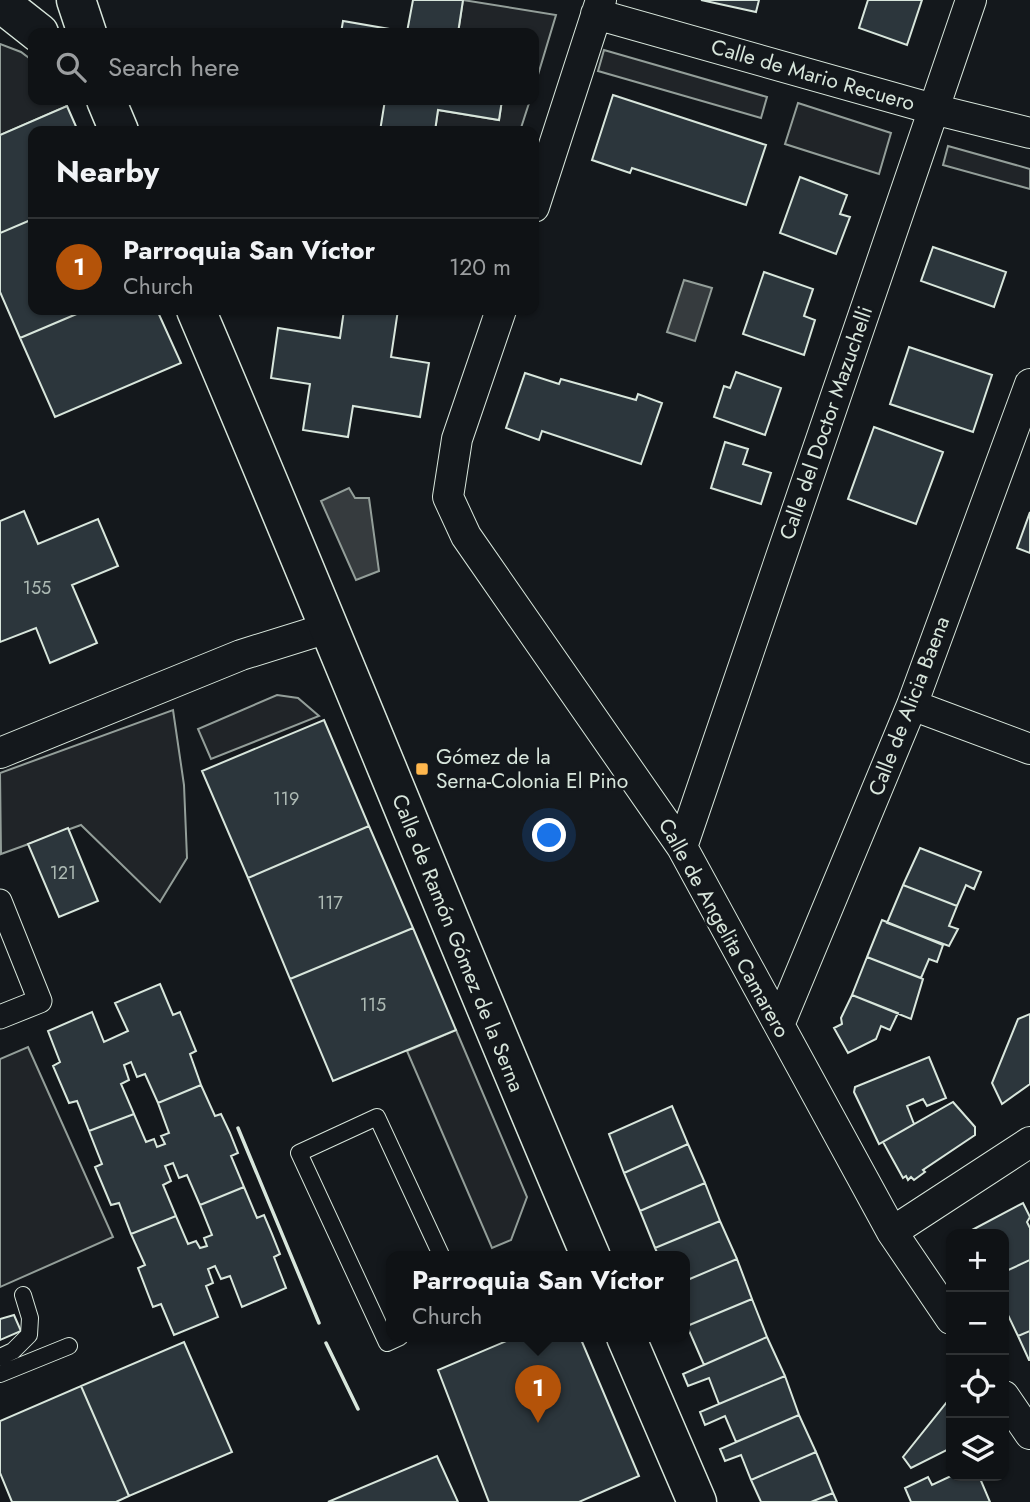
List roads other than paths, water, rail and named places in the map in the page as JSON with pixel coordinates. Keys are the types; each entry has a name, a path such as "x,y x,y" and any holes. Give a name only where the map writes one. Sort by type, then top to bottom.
{"street":[{"path":"76,0 85,28"},
{"name":"Calle del Doctor Mazuchelli","path":"682,847 971,0"},
{"path":"10,4 34,28"},
{"path":"539,192 599,7"},
{"name":"Calle de Mario Recuero","path":"599,7 933,109 1030,133"},
{"path":"108,105 117,126"},
{"name":"Calle de Ramón Gómez de la Serna","path":"198,315 331,627 583,1251"},
{"name":"Calle de Angelita Camarero","path":"499,315 457,439 447,497 466,536 682,847 892,1232 946,1312"},
{"name":"Calle de Alicia Baena","path":"779,1025 912,705 1030,384"},
{"path":"0,753 241,654 331,627"},
{"path":"912,705 1030,749"},
{"path":"0,901 40,1001 0,1017"},
{"path":"892,1232 1030,1142"},
{"path":"628,1342 697,1502"},
{"path":"1009,1403 1030,1434"}],"lane":[{"path":"386,1341 299,1153 377,1117 439,1251"},
{"path":"0,1357 13,1351 29,1335 30,1318 23,1295"},
{"path":"0,1374 69,1346"}],"place":[{"name":"Gómez de la Serna-Colonia El Pino","path":"422,769"},
{"name":"Parroquia San Víctor","path":"538,1423"}]}
